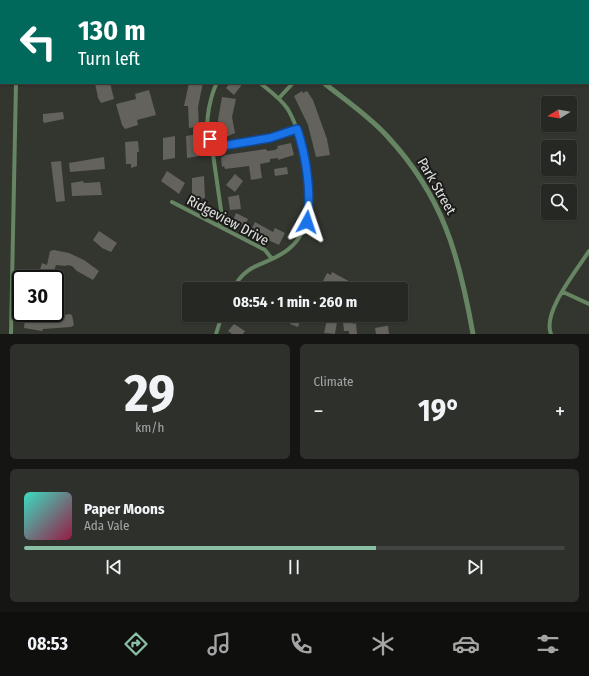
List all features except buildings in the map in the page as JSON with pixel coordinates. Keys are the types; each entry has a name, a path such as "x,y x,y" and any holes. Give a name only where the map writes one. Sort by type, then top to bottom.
{"street":[{"path":"11,334 16,84"},
{"path":"217,84 211,96 208,114 210,139 215,145 220,146 263,140 297,129"},
{"path":"238,282 244,273 272,259 292,246 304,228 308,215 304,157 297,129 290,113 279,98 261,84"},
{"path":"279,98 292,84"},
{"name":"Park Street","path":"325,84 386,135 409,161 425,183 438,206 454,248 473,334"},
{"path":"213,154 222,217 219,225"},
{"name":"Ridgeview Drive","path":"172,202 265,250 272,259"},
{"path":"551,334 550,330 553,308 589,251"},
{"path":"563,292 589,304"},
{"path":"216,334 220,322"}],"route":[{"path":"210,139 215,145 222,146 270,138 297,129 302,143 304,157 309,209 307,222"}]}
